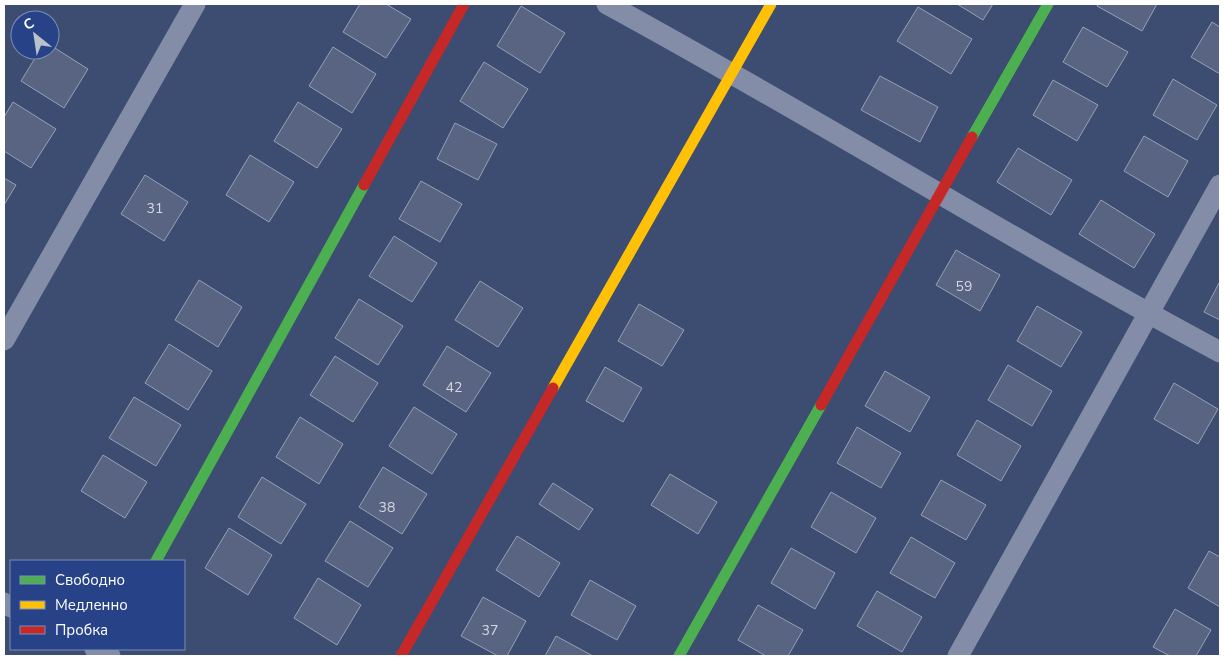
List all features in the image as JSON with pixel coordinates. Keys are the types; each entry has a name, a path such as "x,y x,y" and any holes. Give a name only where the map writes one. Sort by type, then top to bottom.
{"street":[{"path":"4,340 195,4"},
{"path":"157,560 464,4"},
{"path":"607,4 733,72 1147,313 1220,352"},
{"path":"401,656 771,4"},
{"path":"678,656 942,194 1048,4"},
{"path":"958,656 1147,313 1220,185"}],"building":[{"path":"360,4 386,4 411,19 386,58 343,32"},
{"path":"957,4 993,4 983,20"},
{"path":"1098,4 1157,4 1142,31 1097,6"},
{"path":"521,6 565,33 540,73 497,46"},
{"path":"918,7 972,39 951,74 897,41"},
{"path":"1212,22 1220,27 1220,74 1191,57"},
{"path":"1083,27 1128,52 1107,87 1063,62"},
{"path":"333,47 376,74 352,113 309,86"},
{"path":"60,51 88,69 64,108 21,81 34,60 60,60"},
{"path":"484,62 528,89 503,128 460,101"},
{"path":"880,76 938,107 920,142 861,110"},
{"path":"1173,79 1217,105 1197,140 1153,115"},
{"path":"1053,80 1098,105 1077,141 1033,115"},
{"path":"13,102 56,129 31,168 4,151 4,117"},
{"path":"298,102 342,129 317,168 274,141"},
{"path":"455,123 497,144 478,180 437,159"},
{"path":"1144,136 1188,161 1168,197 1124,171"},
{"path":"1018,148 1072,180 1051,215 997,182"},
{"path":"250,155 294,182 269,222 226,195"},
{"path":"145,175 188,202 164,241 121,214"},
{"path":"4,178 16,185 4,205"},
{"path":"421,181 462,204 440,242 399,219"},
{"path":"1101,200 1155,234 1134,268 1079,234"},
{"path":"394,236 437,263 412,302 369,276"},
{"path":"956,250 1000,275 980,311 936,285"},
{"path":"199,280 242,307 218,347 175,320"},
{"path":"480,281 523,308 498,347 455,320"},
{"path":"1220,281 1220,320 1204,312"},
{"path":"359,299 403,326 378,365 335,338"},
{"path":"639,304 684,330 662,366 618,341"},
{"path":"1037,306 1082,332 1061,367 1017,341"},
{"path":"169,344 212,371 188,410 145,383"},
{"path":"447,346 491,373 466,412 423,385"},
{"path":"335,356 378,383 353,422 310,395"},
{"path":"1008,365 1052,391 1032,426 988,400"},
{"path":"605,367 642,388 623,422 586,401"},
{"path":"885,371 930,397 910,432 865,406"},
{"path":"1174,383 1218,409 1198,444 1154,419"},
{"path":"134,397 181,425 156,466 109,438"},
{"path":"414,407 457,434 432,474 389,446"},
{"path":"300,417 343,444 319,484 276,457"},
{"path":"977,420 1021,446 1001,481 957,455"},
{"path":"857,427 901,453 881,488 837,463"},
{"path":"103,455 147,482 125,518 81,491"},
{"path":"383,467 427,494 402,534 359,507"},
{"path":"670,474 717,502 698,534 651,505"},
{"path":"262,477 306,504 281,544 238,517"},
{"path":"941,480 986,505 966,540 921,515"},
{"path":"553,483 593,509 579,530 539,504"},
{"path":"831,492 876,518 856,553 811,527"},
{"path":"350,521 393,548 368,587 325,561"},
{"path":"229,528 272,555 248,595 205,568"},
{"path":"517,536 560,563 539,597 496,570"},
{"path":"911,537 955,563 935,598 890,573"},
{"path":"791,548 835,573 815,609 771,583"},
{"path":"1209,551 1220,557 1220,607 1188,588"},
{"path":"318,578 361,605 337,645 294,618"},
{"path":"590,580 636,606 617,640 571,615"},
{"path":"877,591 922,617 902,652 857,626"},
{"path":"483,597 526,621 507,656 498,656 461,636"},
{"path":"758,605 803,630 788,656 766,656 738,640"},
{"path":"1175,609 1211,630 1196,656 1170,656 1153,647"},
{"path":"556,636 593,656 545,656"}],"traffic: fast":[{"path":"972,137 1048,4"},
{"path":"157,560 364,185"},
{"path":"679,656 821,405"}],"traffic: slow":[{"path":"553,388 771,4"}],"traffic: jam":[{"path":"364,185 464,4"},
{"path":"821,405 972,137"},
{"path":"401,656 553,388"}]}
